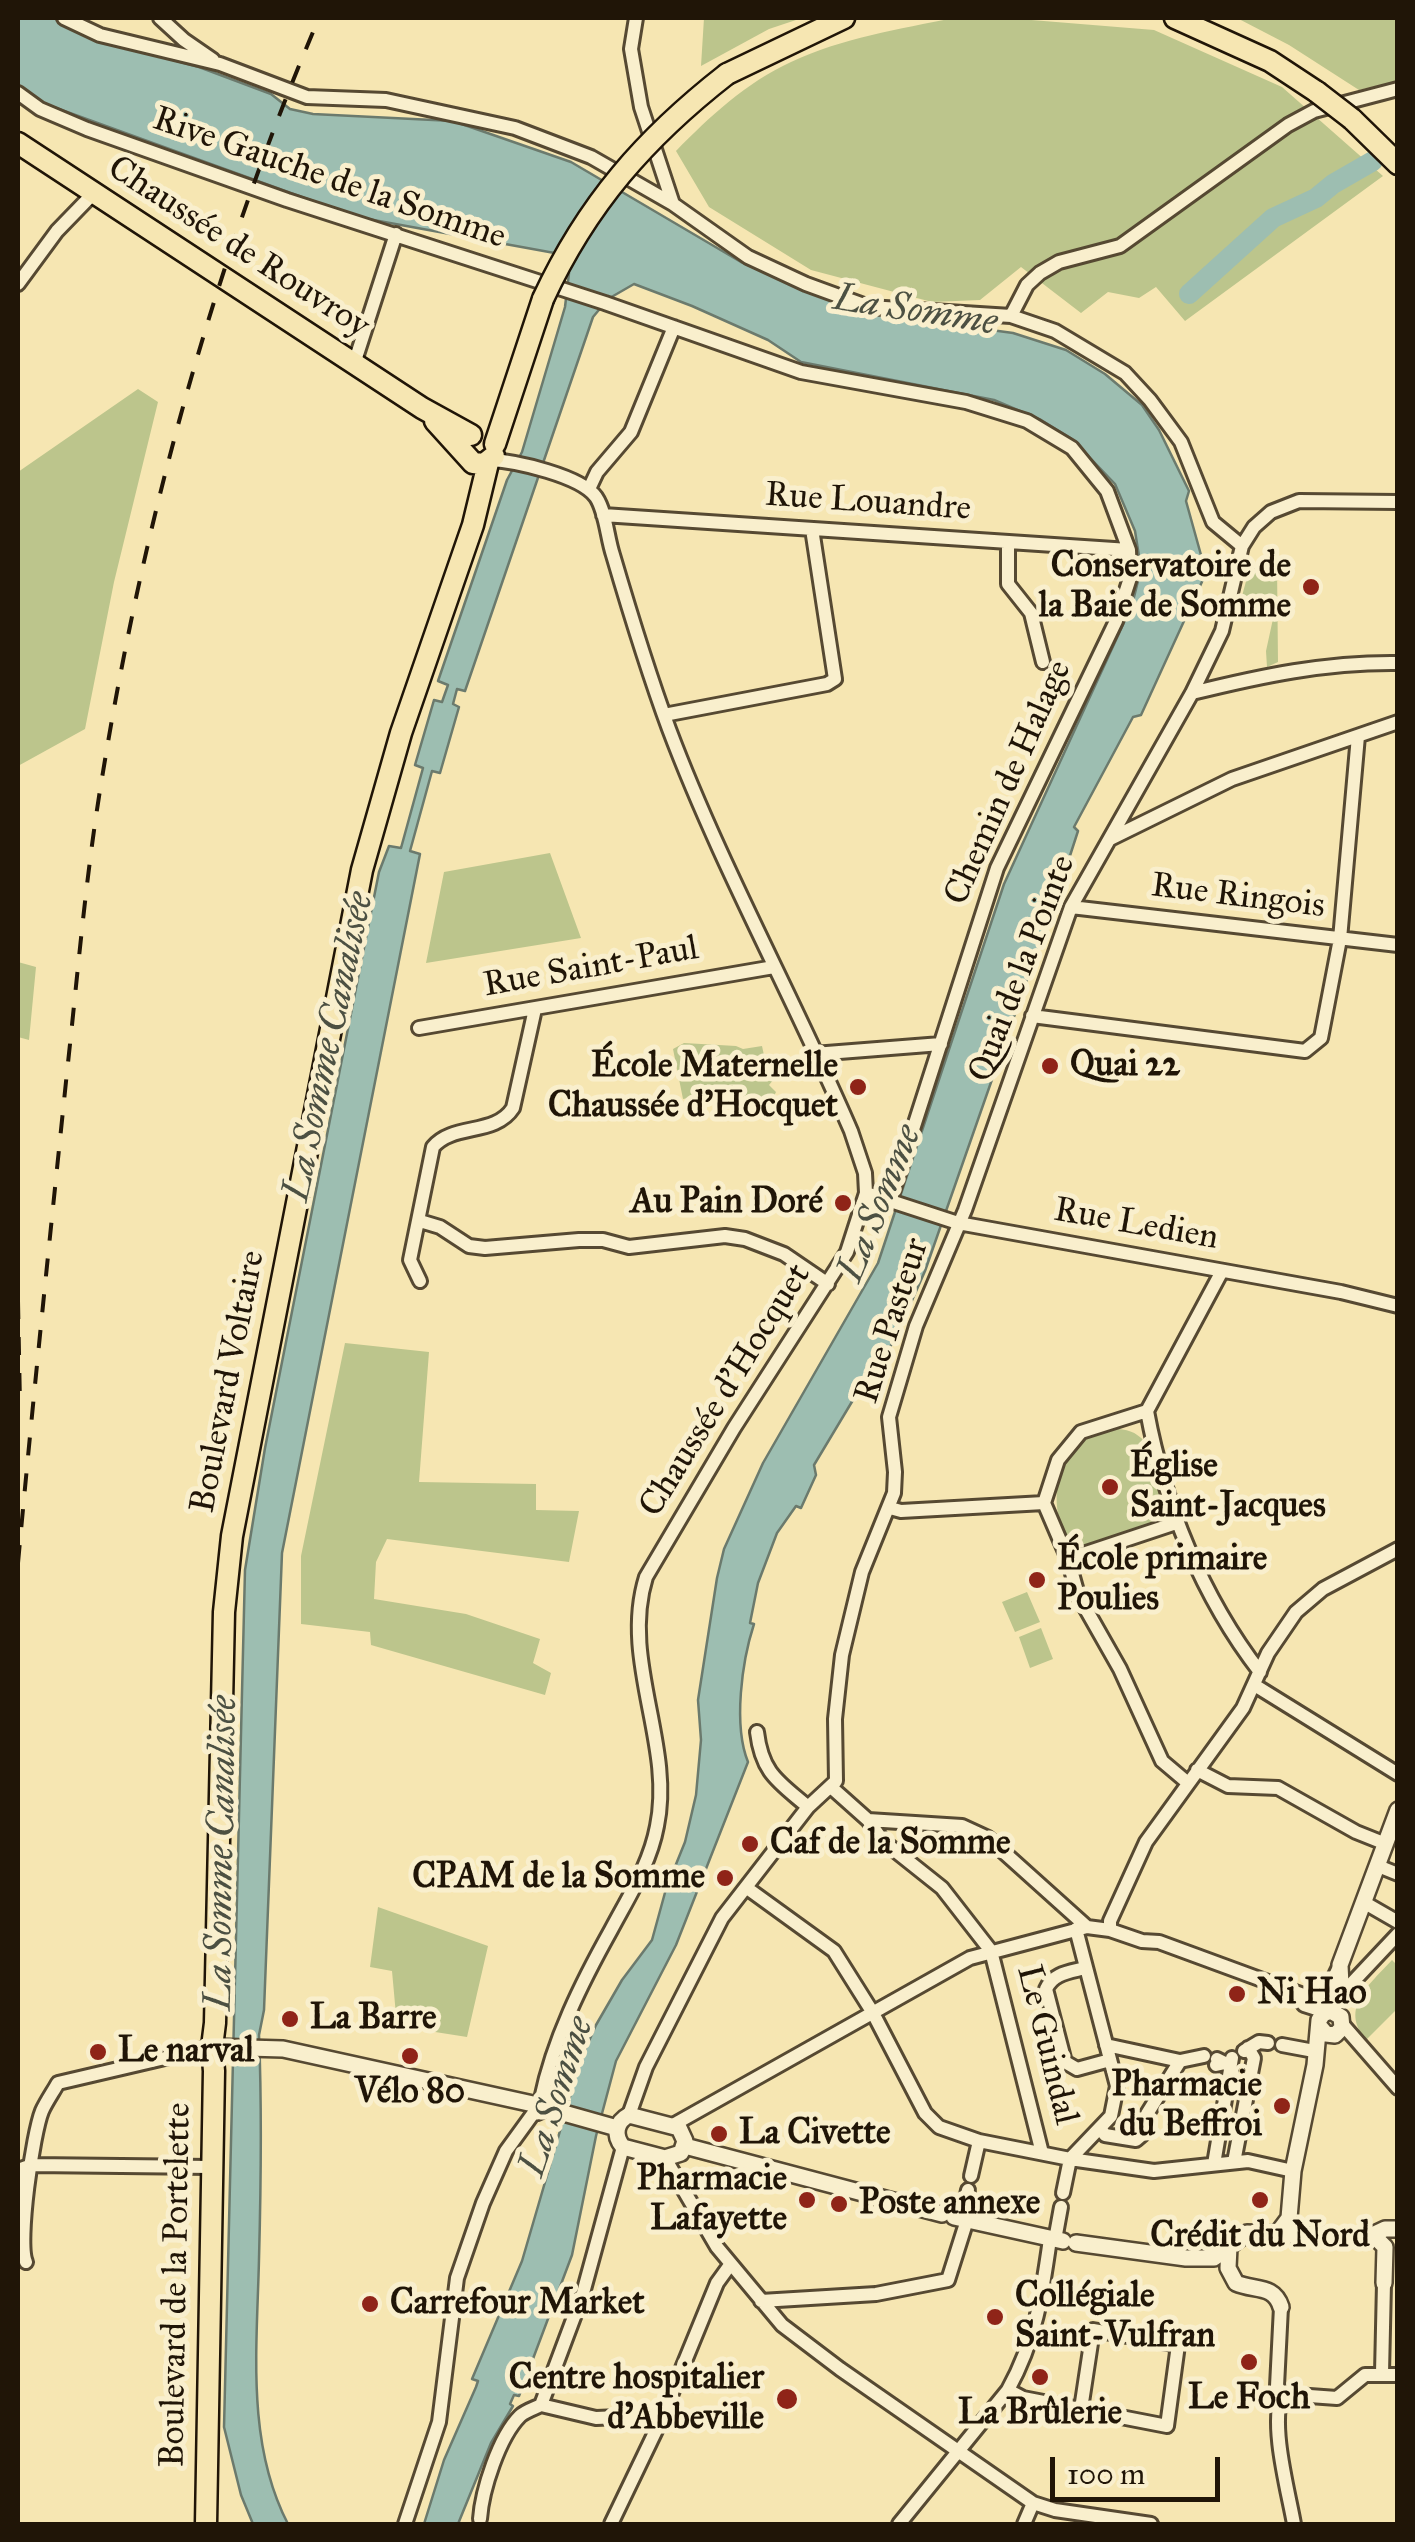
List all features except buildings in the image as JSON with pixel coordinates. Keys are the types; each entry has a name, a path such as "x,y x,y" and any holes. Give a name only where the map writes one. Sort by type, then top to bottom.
{"main road":[{"name":"Boulevard Voltaire","path":"219,2048 215,2023 224,1612 230,1554 362,870 417,684 438,594 471,502 511,356 576,234 618,175 663,128 727,74 791,40 844,18"},
{"path":"1175,18 1253,52 1317,92 1398,164"},
{"path":"1355,122 1398,172"},
{"name":"Chaussée de Rouvroy","path":"18,143 485,451"},
{"name":"Boulevard de la Portelette","path":"206,2524 211,2167 214,2070 219,2048"}],"street":[{"path":"64,18 100,35 220,64 307,97 386,100 514,128 591,157 673,204 748,257 869,307 1010,316 1055,331 1124,373 1150,400 1181,442 1213,522 1242,546 1254,526 1285,504 1398,502"},
{"path":"160,18 220,64"},
{"path":"636,18 631,49 640,107 673,204"},
{"path":"1010,316 1027,285 1040,273 1060,262 1120,246 1288,126 1314,111 1398,89"},
{"name":"Rive Gauche de la Somme","path":"18,92 40,109 87,129 287,200 627,310"},
{"path":"18,284 91,191"},
{"path":"354,364 396,234"},
{"name":"Chemin de Halage","path":"627,310 801,372 966,402 1027,421 1072,448 1108,491 1129,550 1130,578 1116,621 997,868 893,1202"},
{"path":"485,451 588,489 597,472 626,441 674,327"},
{"name":"Chaussée d'Hocquet","path":"405,2524 439,2422 457,2278 483,2203 506,2150 543,2106 572,2006 644,1867 659,1820 654,1736 639,1648 640,1602 646,1577 734,1428 828,1284 852,1242 866,1193 851,1131 720,853 664,714 603,515 588,489"},
{"name":"Rue Louandre","path":"603,515 1129,550"},
{"path":"664,714 827,684 835,678 812,529"},
{"path":"1008,542 1008,584 1030,613 1043,662"},
{"name":"Quai de la Pointe","path":"951,1221 1072,907 1192,694 1222,630 1242,546"},
{"path":"1192,694 1286,670 1348,662 1398,663"},
{"path":"1108,840 1232,778 1398,722"},
{"path":"1032,1016 1305,1051 1320,1038 1340,939 1358,736"},
{"name":"Rue Ringois","path":"1072,907 1398,945"},
{"name":"Rue Saint-Paul","path":"419,1028 774,967"},
{"path":"420,1281 410,1260 437,1141 499,1122 513,1108 536,1008"},
{"path":"814,1054 941,1044"},
{"name":"Rue Ledien","path":"866,1193 951,1221 1398,1306"},
{"path":"420,1221 440,1227 469,1246 485,1248 579,1240 603,1240 628,1247 725,1236 784,1254 828,1284"},
{"name":"Rue Pasteur","path":"831,1786 837,1770 838,1686 854,1598 890,1508 896,1472 889,1418 892,1401 951,1221"},
{"path":"1222,1270 1147,1410 1154,1450 1176,1524 1258,1679 1398,1774"},
{"path":"1147,1410 1081,1432 1058,1460 1044,1503 1078,1594 1120,1668 1162,1761 1188,1783"},
{"path":"890,1508 1044,1503"},
{"path":"1068,1559 1176,1524"},
{"path":"1110,1930 1110,1921 1146,1842 1243,1708 1268,1653 1290,1620 1312,1596 1398,1549"},
{"path":"756,1732 769,1773 808,1807"},
{"path":"1197,1770 1228,1786 1278,1788 1356,1832 1386,1844"},
{"path":"610,2126 629,2115 663,2031 690,1987 722,1918 808,1807 831,1786 868,1820 883,1841 942,1888 991,1950"},
{"path":"673,2125 970,1958 1082,1928 1110,1930 1142,1941 1159,1942 1314,1999 1325,1996 1344,1959 1398,1810"},
{"path":"868,1820 962,1826 988,1838 1082,1928 1085,1968 1117,2086 1112,2116 1070,2159 1062,2200 1061,2241 1031,2344 1008,2390 899,2524"},
{"path":"1378,1866 1398,1874"},
{"path":"747,1888 834,1951 873,2013 925,2113 939,2127 978,2141 1154,2171 1248,2161 1294,2170"},
{"path":"1364,1903 1398,1922"},
{"path":"1277,2234 1289,2218 1315,2058 1351,1984 1398,1934"},
{"name":"Le Guindal","path":"991,1950 1042,2154"},
{"path":"1344,1959 1351,1984"},
{"path":"1333,2023 1344,1959"},
{"path":"1085,1968 1056,1976 1046,1989 1065,2062 1078,2069 1110,2060"},
{"path":"1295,1992 1304,2005 1359,2046 1398,2088"},
{"path":"1106,2046 1209,2060 1259,2042 1315,2058"},
{"path":"18,2192 42,2112 58,2084 219,2048 276,2048 543,2106 610,2126 623,2146 665,2158 674,2158 685,2146 684,2135 673,2125 629,2115"},
{"path":"1234,2162 1254,2058 1248,2048"},
{"path":"1101,2129 1105,2135 1136,2140 1143,2134 1145,2121 1209,2060"},
{"path":"1209,2060 1214,2164"},
{"path":"761,2301 876,2294 948,2280 956,2217 969,2183 978,2141"},
{"path":"541,2405 584,2293 623,2146"},
{"path":"685,2146 1061,2241 1221,2263 1241,2286 1268,2290 1281,2307 1277,2386 1282,2394 1281,2443 1294,2524"},
{"path":"665,2158 730,2265 782,2326 1033,2503 1055,2510 1151,2524"},
{"path":"26,2167 211,2167"},
{"path":"26,2167 22,2239 26,2262"},
{"path":"1289,2218 1301,2235"},
{"path":"1368,2237 1386,2228 1398,2230 1385,2248 1384,2306 1390,2347 1382,2373"},
{"path":"1221,2263 1236,2238 1247,2232 1368,2237 1385,2248"},
{"path":"611,2524 660,2422 717,2283 730,2265"},
{"path":"1008,2390 1023,2398 1081,2410 1167,2426 1178,2345 1093,2330 1081,2410"},
{"path":"1282,2394 1337,2398 1365,2375 1398,2374"},
{"path":"480,2519 482,2500 498,2454 520,2415 541,2405 596,2418 660,2422"},
{"path":"1024,2524 1033,2503"}],"green space":[{"path":"704,18 802,18 769,29 701,66"},
{"path":"954,18 1007,18 1154,30 1282,87 1383,176 1185,321 1156,287 1139,298 1108,292 1081,313 1021,267 980,300 932,302 811,270 709,207 676,151 744,90 791,62 830,47"},
{"path":"1237,18 1397,18 1397,81 1359,90 1289,45"},
{"path":"138,389 158,402 114,582 85,729 18,766 18,472"},
{"path":"1251,563 1277,565 1278,662 1267,667 1266,651 1276,605 1242,596"},
{"path":"550,853 581,938 426,963 444,872"},
{"path":"18,962 36,967 29,1040 18,1037"},
{"path":"684,1043 743,1049 762,1046 765,1060 780,1072 769,1085 776,1092 774,1096 771,1094 740,1111 695,1097 683,1099 673,1049"},
{"path":"345,1343 429,1352 419,1482 536,1484 536,1510 579,1511 569,1562 387,1539 376,1562 374,1599 466,1614 540,1639 533,1663 551,1673 545,1695 371,1645 370,1632 301,1624 301,1556"},
{"path":"1096,1430 1129,1431 1145,1442 1166,1514 1161,1524 1080,1547 1061,1525 1059,1477 1071,1448 1081,1437"},
{"path":"1027,1592 1040,1622 1015,1632 1002,1602"},
{"path":"1041,1628 1053,1659 1030,1668 1019,1637"},
{"path":"378,1907 488,1946 467,2037 397,2026 392,1971 370,1967"},
{"path":"1392,1960 1397,1965 1397,2009 1366,2040 1358,2028 1357,2007 1367,1987"}],"shaded area":[{"path":"18,18 54,18 103,41 199,67 271,94 290,109 313,114 453,121 571,162 741,262 859,312 1013,333 1066,350 1105,374 1142,405 1159,430 1189,491 1186,501 1206,573 1141,715 1133,717 1074,827 1078,831 1066,868 925,1271 894,1341 814,1465 816,1475 801,1508 796,1506 777,1533 758,1583 743,1674 741,1730 748,1762 676,1945 616,2061 572,2255 519,2396 514,2395 510,2404 513,2406 491,2443 458,2524 424,2524 444,2460 478,2381 472,2379 522,2261 581,2059 622,1980 652,1940 666,1889 685,1842 696,1795 701,1740 698,1700 724,1549 763,1463 878,1263 1004,884 1132,605 1141,569 1135,531 1115,484 1072,439 1041,420 994,400 801,362 768,340 634,284 608,299 593,317 465,691 457,689 453,704 459,707 440,773 432,771 410,851 420,854 282,1553 264,2010 259,2035 261,2175 256,2361 265,2461 288,2524 253,2524 241,2495 224,2427 245,1570 265,1448 379,872 389,846 401,848 423,768 415,765 434,700 442,702 448,685 438,681 507,480 522,452 565,307 569,273 560,254 357,217 34,100 18,87"}],"waterway":[{"path":"1189,294 1273,218 1316,198 1373,161"}],"railway":[{"path":"18,1563 87,884 120,676 163,484 216,294 319,18"},
{"path":"18,1301 20,1405"}],"place":[{"name":"Conservatoire de la Baie de Somme","path":"1311,587"},
{"name":"Quai 22","path":"1050,1066"},
{"name":"École Maternelle Chaussée d'Hocquet","path":"858,1087"},
{"name":"Au Pain Doré","path":"843,1203"},
{"name":"Église Saint-Jacques","path":"1110,1487"},
{"name":"École primaire Poulies","path":"1037,1580"},
{"name":"Caf de la Somme","path":"750,1844"},
{"name":"CPAM de la Somme","path":"725,1878"},
{"name":"Ni Hao","path":"1237,1994"},
{"name":"La Barre","path":"290,2019"},
{"name":"Le narval","path":"98,2052"},
{"name":"Vélo 80","path":"410,2056"},
{"name":"Pharmacie du Beffroi","path":"1282,2106"},
{"name":"La Civette","path":"719,2134"},
{"name":"Pharmacie Lafayette","path":"807,2200"},
{"name":"Crédit du Nord","path":"1260,2200"},
{"name":"Poste annexe","path":"839,2204"},
{"name":"Carrefour Market","path":"370,2304"},
{"name":"Collégiale Saint-Vulfran","path":"995,2317"},
{"name":"Le Foch","path":"1249,2362"},
{"name":"La Brûlerie","path":"1040,2377"},
{"name":"Centre hospitalier d'Abbeville","path":"787,2399"}],"water label":[{"name":"La Somme","path":"915,312"},
{"name":"La Somme Canalisée","path":"330,1047"},
{"name":"La Somme","path":"881,1204"},
{"name":"La Somme Canalisée","path":"223,1853"},
{"name":"La Somme","path":"558,2097"}]}
